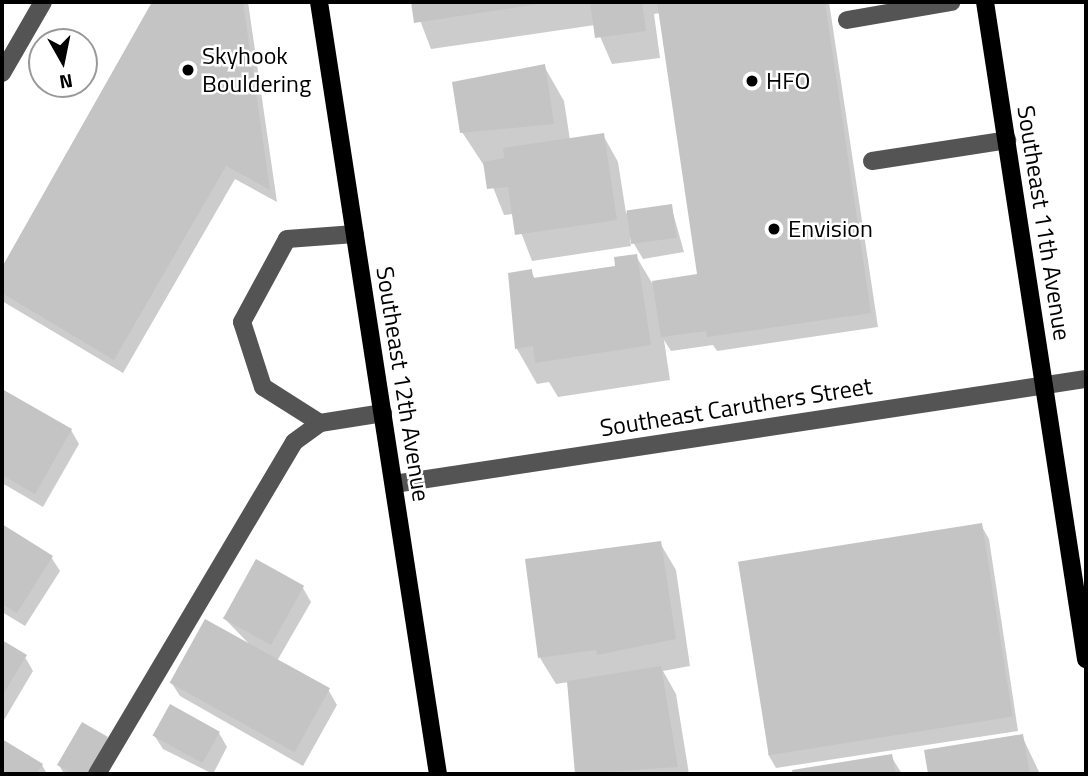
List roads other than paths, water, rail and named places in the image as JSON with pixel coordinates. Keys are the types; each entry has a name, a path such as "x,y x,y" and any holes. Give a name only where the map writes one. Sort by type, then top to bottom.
{"main road":[{"name":"Southeast 12th Avenue","path":"319,2 438,774"},
{"name":"Southeast 11th Avenue","path":"985,2 1086,659"}],"street":[{"path":"2,73 44,2"},
{"path":"847,20 951,2"},
{"path":"872,161 1006,140"},
{"path":"320,423 263,387 243,322 287,239 355,234"},
{"name":"Southeast Caruthers Street","path":"394,484 1086,379"},
{"path":"97,774 294,442 320,423 383,413"}],"place":[{"name":"Skyhook Bouldering","path":"188,70"},
{"name":"HFO","path":"752,81"},
{"name":"Envision","path":"774,229"}]}
